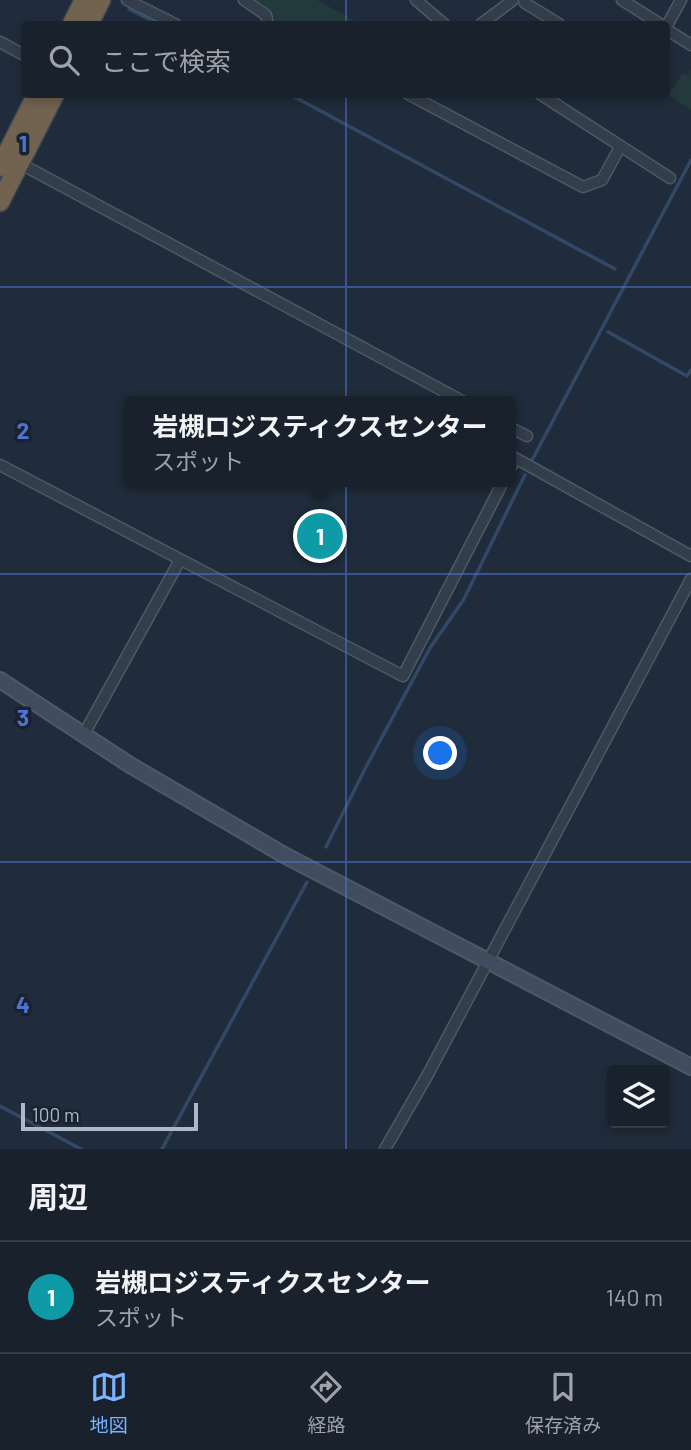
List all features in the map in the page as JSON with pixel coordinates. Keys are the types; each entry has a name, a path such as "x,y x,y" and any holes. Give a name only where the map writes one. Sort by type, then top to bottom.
{"highway":[{"path":"74,21 84,0"},
{"path":"90,21 101,0"},
{"path":"0,167 35,98"},
{"path":"0,202 53,98"}],"street":[{"path":"127,0 150,6 170,21"},
{"path":"244,0 266,15 267,21"},
{"path":"416,0 438,21"},
{"path":"485,21 513,0"},
{"path":"524,0 554,21"},
{"path":"670,22 681,0"},
{"path":"625,1 655,21"},
{"path":"670,30 691,45"},
{"path":"0,42 21,53"},
{"path":"416,98 583,187 602,180 620,146"},
{"path":"546,98 670,178"},
{"path":"21,164 452,396"},
{"path":"516,430 527,436"},
{"path":"516,458 691,555"},
{"path":"0,466 404,676 500,487"},
{"path":"84,734 180,559"},
{"path":"385,1149 427,1076 691,579"},
{"path":"0,680 131,765 284,855 691,1067"}],"green space":[{"path":"249,0 317,0 356,21 269,21"},
{"path":"691,70 691,110 670,96 683,73 688,75"}],"waterway":[{"path":"129,9 152,21"},
{"path":"296,98 615,269"},
{"path":"530,464 691,160"},
{"path":"608,332 687,376 691,370"},
{"path":"326,847 430,648 464,599 525,475"},
{"path":"162,1149 307,882"},
{"path":"0,1106 81,1149"}],"place":[{"name":"岩槻ロジスティクスセンター","path":"320,536"}]}
